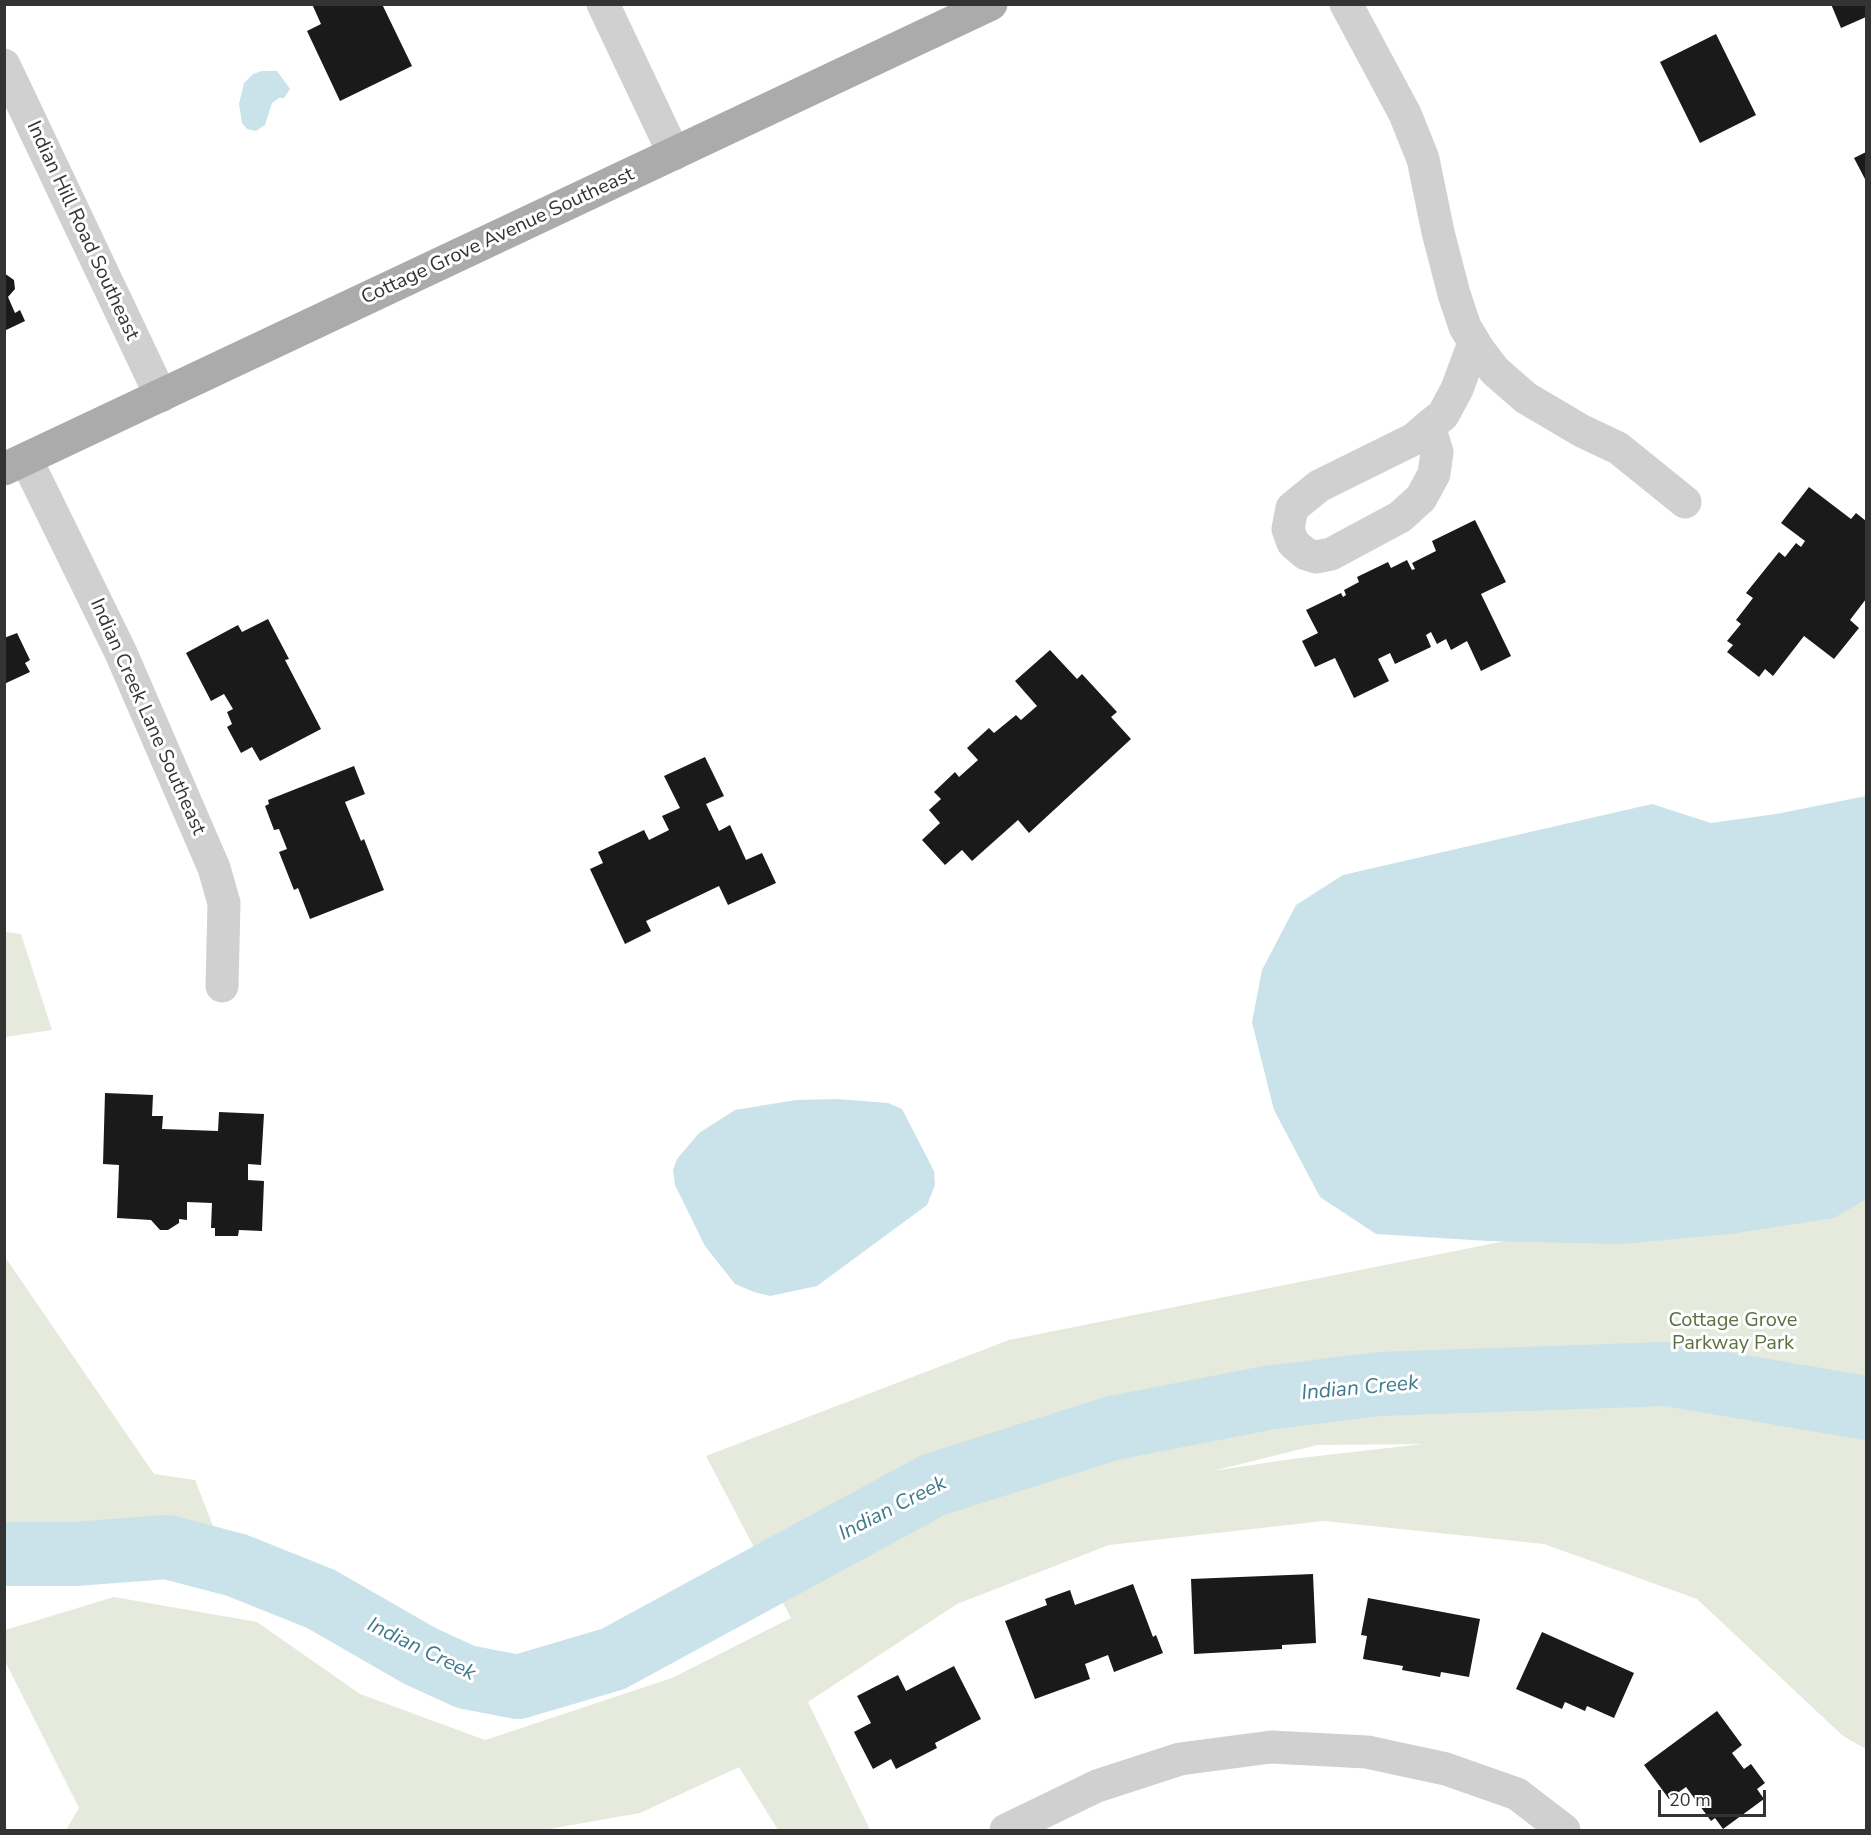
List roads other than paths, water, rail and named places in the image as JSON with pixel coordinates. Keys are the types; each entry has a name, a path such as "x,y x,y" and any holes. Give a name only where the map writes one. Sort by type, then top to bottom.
{"main road":[{"name":"Cottage Grove Avenue Southeast","path":"15,464 991,4"}],"street":[{"path":"603,4 674,154"},
{"path":"1346,4 1405,114 1423,159 1454,294 1465,327 1474,343 1495,371 1526,398 1582,431 1618,448 1685,502"},
{"name":"Indian Hill Road Southeast","path":"4,65 161,396"},
{"path":"1429,426 1437,452 1434,474 1421,498 1400,517 1331,554 1316,557 1306,554 1293,543 1288,529 1292,508 1319,486 1414,439 1429,426 1443,415 1457,388 1474,343"},
{"name":"Indian Creek Lane Southeast","path":"15,464 121,653 214,868 224,903 222,986"},
{"path":"1006,1830 1097,1786 1180,1759 1271,1747 1367,1752 1446,1769 1517,1794 1564,1830"}],"water":[{"path":"262,71 277,71 290,89 284,98 279,98 272,103 265,125 256,131 247,129 242,123 239,104 244,83 253,74"},
{"path":"1866,796 1866,1199 1834,1218 1730,1234 1621,1244 1488,1241 1376,1234 1320,1197 1274,1110 1252,1022 1262,970 1296,905 1343,875 1652,804 1711,823 1776,814"},
{"path":"837,1099 888,1103 902,1109 934,1171 935,1185 927,1205 817,1286 770,1296 735,1284 705,1246 675,1185 673,1170 677,1159 699,1133 735,1110 796,1100"}],"waterway":[{"name":"Indian Creek","path":"4,1554 74,1554 167,1547 236,1565 321,1599 420,1656 466,1677 518,1687 613,1659 933,1485 1113,1428 1267,1398 1379,1384 1667,1374 1866,1408"}],"park label":[{"name":"Cottage Grove Parkway Park","path":"1733,1332"}]}
